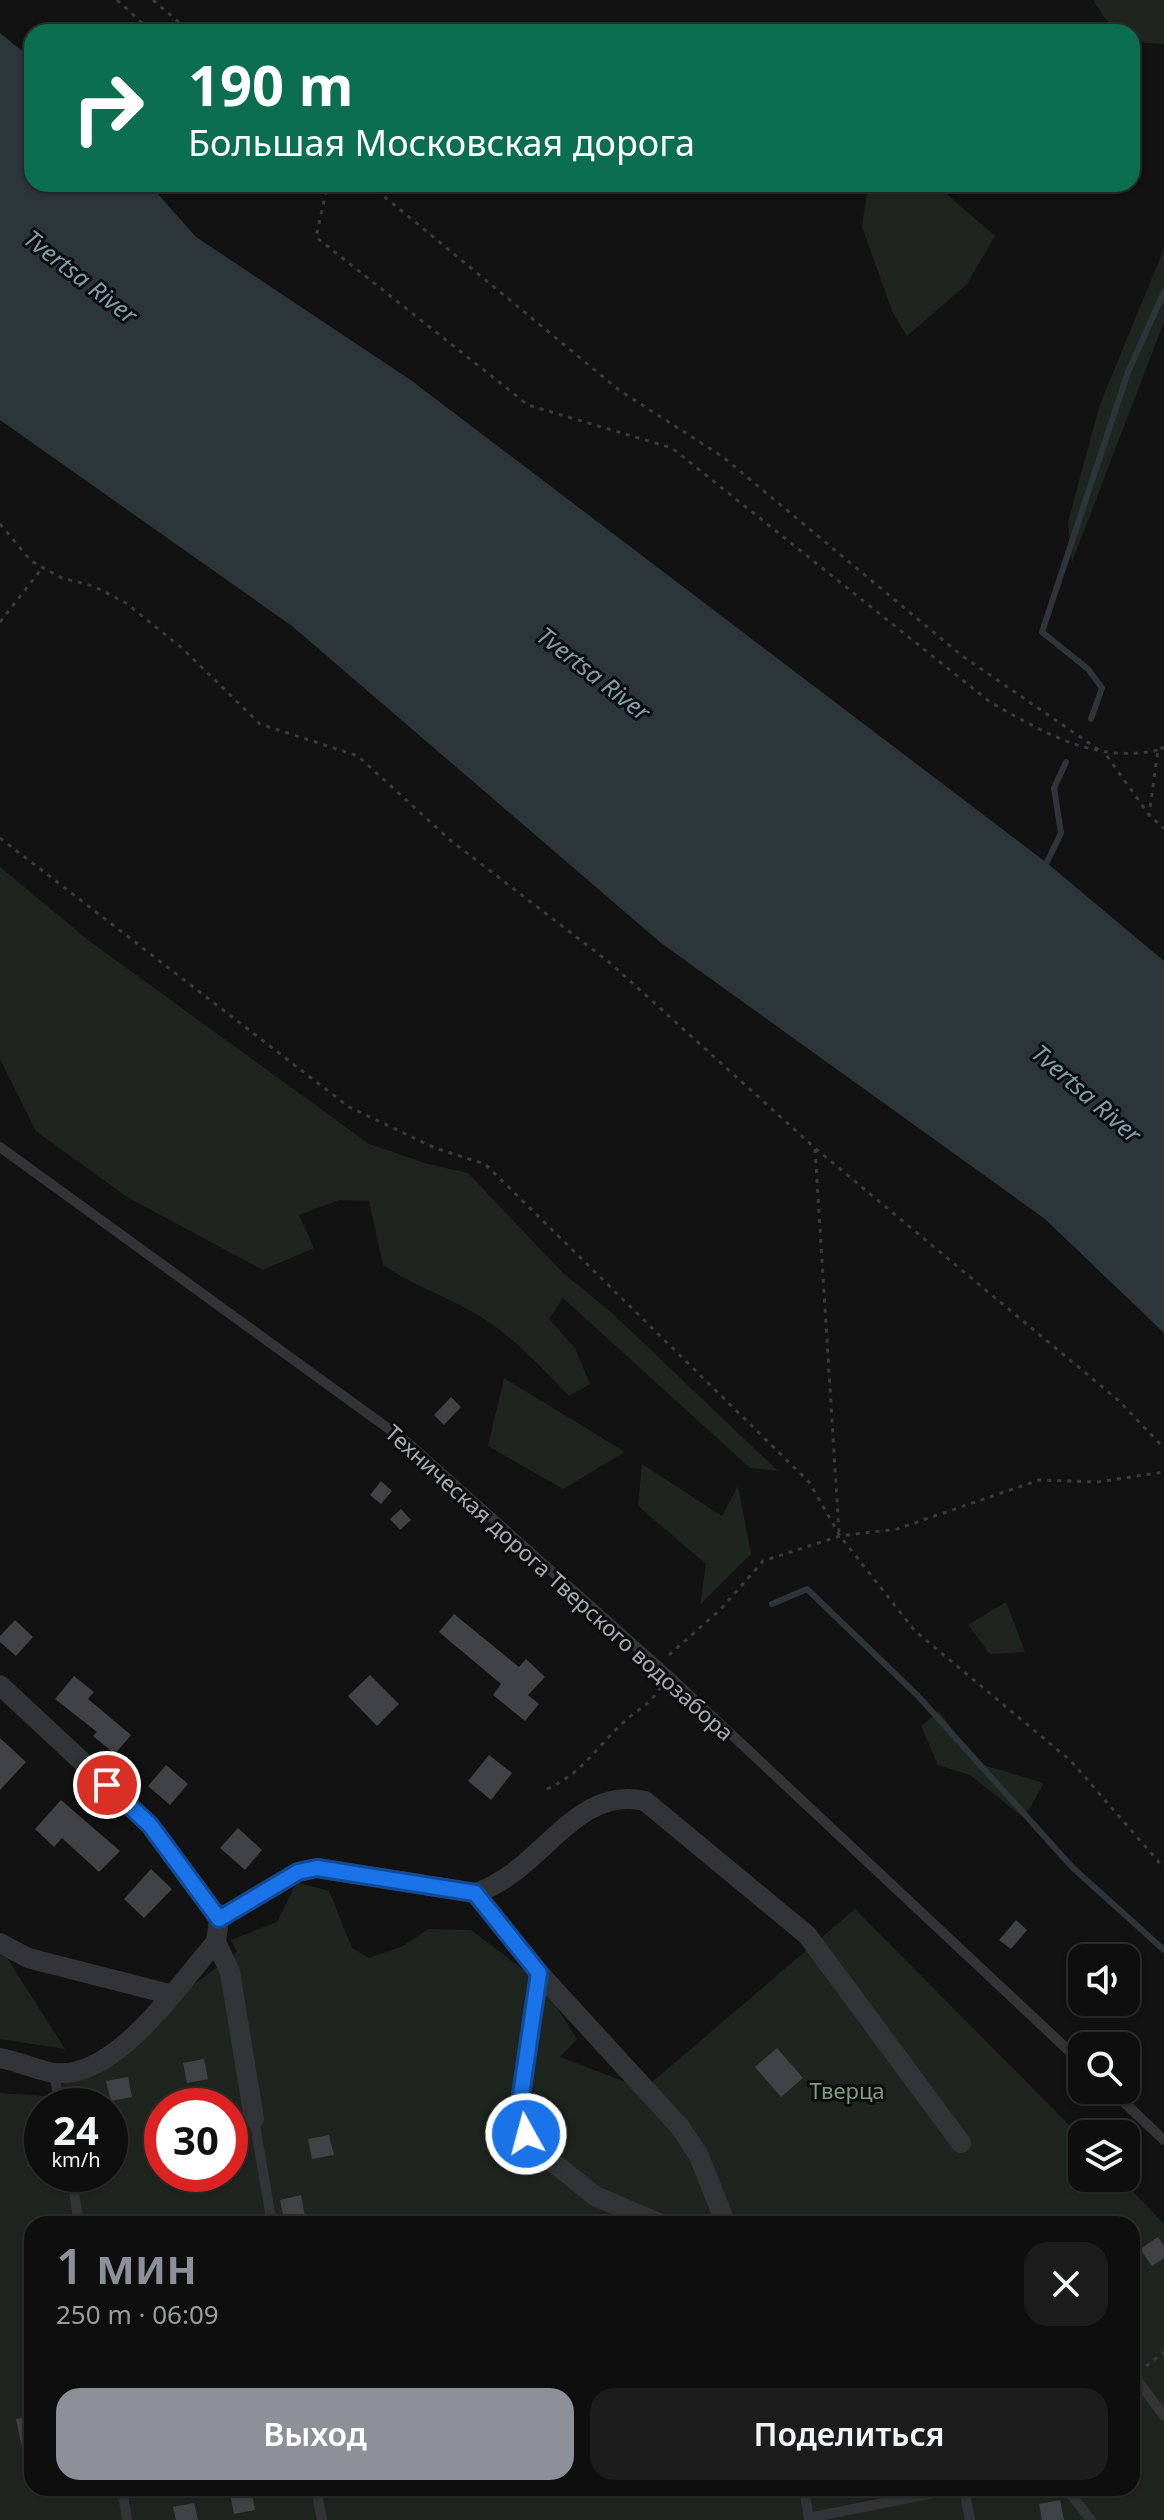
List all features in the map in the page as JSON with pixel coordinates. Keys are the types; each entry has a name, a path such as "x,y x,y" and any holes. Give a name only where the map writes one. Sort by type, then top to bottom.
{"street":[{"path":"0,1685 150,1825 219,1919 216,1942 230,1972 254,2119"},
{"path":"219,1919 298,1872 317,1868 475,1893 490,1889 526,1866 584,1810 626,1796 645,1801 807,1935 961,2143"},
{"path":"475,1893 539,1973 680,2127 699,2156 723,2216"},
{"path":"0,2058 54,2073 100,2064 130,2041 216,1942"},
{"path":"0,1943 28,1958 169,1994"},
{"path":"539,1973 521,2095 526,2134 533,2146 595,2196 642,2216"}],"lane":[{"name":"Техническая дорога Тверского водозабора","path":"0,1147 407,1442 668,1675 1068,2050"},
{"path":"54,2073 57,2088"},
{"path":"1126,2104 1164,2140"},
{"path":"254,2119 271,2216"},
{"path":"74,2192 78,2216"},
{"path":"1140,2383 1164,2416"},
{"path":"123,2496 127,2520"},
{"path":"318,2496 322,2520"},
{"path":"805,2496 809,2519 920,2496"},
{"path":"966,2496 970,2520"},
{"path":"1072,2496 1091,2520"}],"path":[{"path":"117,0 143,24"},
{"path":"153,0 181,24"},
{"path":"326,192 316,237 528,405 672,448 990,702 1047,735 1106,755 1164,747"},
{"path":"379,192 619,390 723,457 961,655 1106,755 1149,815 1164,828"},
{"path":"0,524 31,561 126,603 182,648 260,724 358,756 450,840 609,962 815,1148 1118,1400 1164,1448"},
{"path":"0,622 43,567"},
{"path":"1149,815 1158,750"},
{"path":"0,838 349,1107 435,1148 485,1164 809,1482 840,1536 915,1631 1071,1761 1164,1868"},
{"path":"815,1148 840,1536"},
{"path":"656,1664 685,1644 763,1561 840,1536 897,1529 1039,1480 1097,1482 1164,1472"},
{"path":"547,1789 570,1779 625,1721 654,1702 668,1675"},
{"path":"1140,2369 1164,2352"}],"green space":[{"path":"1093,0 1164,0 1164,44 1140,41 1140,24 1111,24"},
{"path":"867,192 944,192 995,236 967,284 907,336 893,313 862,227"},
{"path":"1164,249 1164,322 1072,562 1068,522 1100,404"},
{"path":"0,867 88,940 369,1144 428,1164 468,1173 562,1272 612,1313 778,1471 750,1468 563,1298 549,1319 575,1348 590,1384 569,1396 498,1328 383,1265 369,1201 339,1200 299,1215 314,1248 263,1270 127,1197 36,1131 0,1059"},
{"path":"504,1378 625,1452 563,1489 488,1446"},
{"path":"642,1464 722,1516 738,1486 751,1554 700,1605 706,1564 638,1506"},
{"path":"1006,1602 1025,1652 990,1654 968,1625"},
{"path":"939,1711 976,1763 1044,1783 1024,1818 970,1775 938,1765 921,1726"},
{"name":"Тверца","path":"297,1882 329,1891 352,1948 369,1958 403,1946 428,1929 471,1930 541,1983 577,2039 560,2057 644,2089 855,1909 1068,2124 1068,2192 1133,2192 1164,2224 1164,2520 0,2520 0,2093 24,2095 24,2192 128,2192 128,2088 58,2088 237,1952 231,1940 277,1922"},
{"path":"0,1955 7,1958 65,2049 0,2039"}],"water":[{"name":"Tvertsa River","path":"0,33 24,52 24,192 156,192 196,237 412,381 1047,863 1164,961 1164,1333 1045,1219 661,943 292,626 0,420"}],"building":[{"path":"451,1397 461,1407 444,1425 434,1415"},
{"path":"381,1481 392,1491 381,1504 370,1495"},
{"path":"401,1509 411,1520 400,1530 390,1519"},
{"path":"454,1614 519,1667 526,1659 545,1677 528,1695 539,1704 525,1721 493,1695 501,1684 439,1632"},
{"path":"15,1620 33,1637 16,1656 0,1642 0,1636"},
{"path":"370,1675 399,1704 377,1726 348,1696"},
{"path":"74,1676 94,1692 88,1699 131,1735 115,1754 93,1736 97,1732 55,1699"},
{"path":"0,1738 26,1762 0,1790"},
{"path":"489,1755 512,1773 491,1800 468,1781"},
{"path":"166,1765 188,1784 170,1805 148,1786"},
{"path":"61,1800 120,1851 99,1872 62,1838 54,1847 35,1829"},
{"path":"238,1828 262,1850 245,1870 220,1848"},
{"path":"151,1869 172,1889 144,1918 124,1899"},
{"path":"1016,1920 1027,1930 1011,1949 999,1940"},
{"path":"777,2048 803,2078 781,2097 755,2067"},
{"path":"204,2059 208,2079 187,2083 183,2063"},
{"path":"128,2077 132,2097 128,2098 128,2088 108,2088 106,2081"},
{"path":"329,2135 334,2155 312,2159 308,2139"},
{"path":"301,2195 305,2216 283,2216 280,2200"},
{"path":"1158,2237 1164,2246 1164,2258 1152,2266 1140,2249"},
{"path":"24,2418 24,2457 16,2419"},
{"path":"230,2496 252,2496 255,2510 234,2514"},
{"path":"1060,2500 1064,2520 1042,2520 1039,2504"},
{"path":"194,2503 198,2520 176,2520 173,2507"}],"waterway":[{"path":"1091,719 1102,688 1088,669 1042,632 1128,372 1164,292"},
{"path":"1044,868 1061,833 1054,788 1066,762"},
{"path":"772,1604 807,1589 918,1696 1072,1867 1164,1950"}],"route":[{"path":"107,1785 150,1825 199,1896 219,1919 298,1872 317,1868 475,1893 539,1973 521,2095 526,2134"}]}
